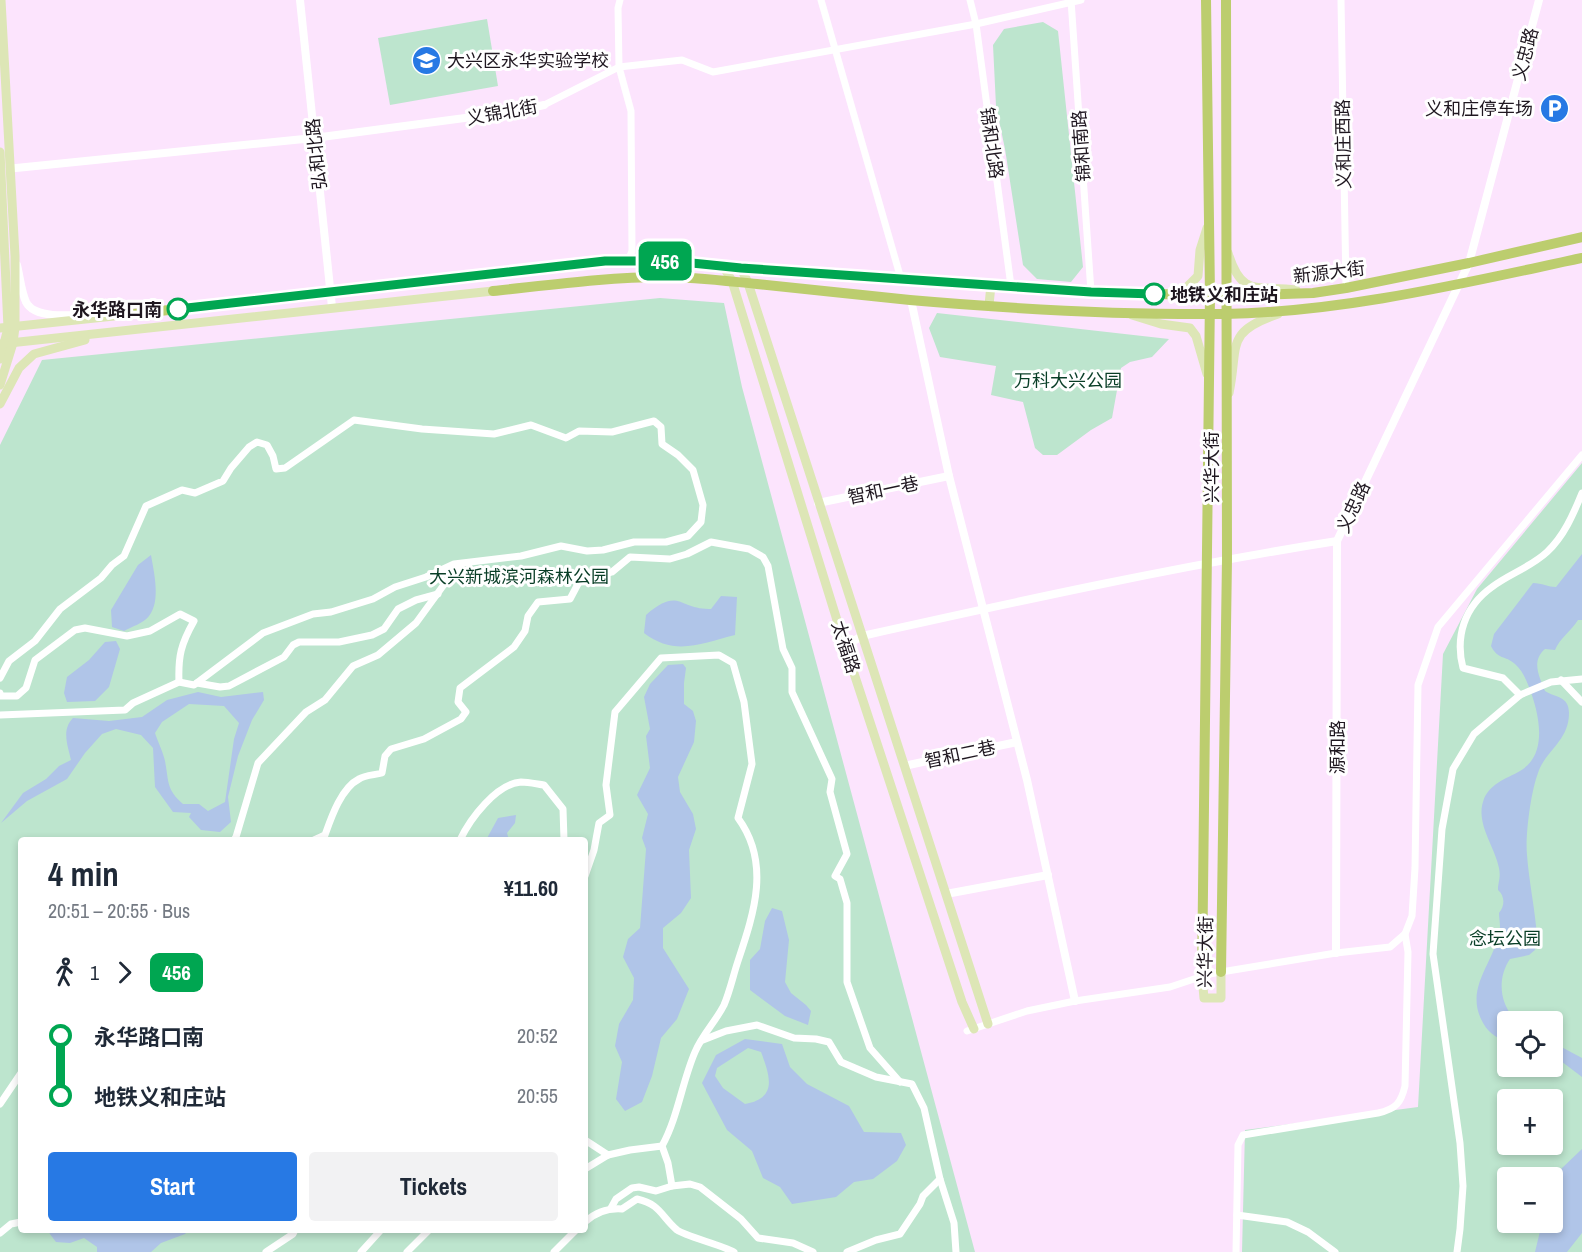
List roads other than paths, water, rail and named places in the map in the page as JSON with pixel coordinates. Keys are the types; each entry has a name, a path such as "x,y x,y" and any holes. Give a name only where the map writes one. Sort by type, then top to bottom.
{"main road":[{"path":"0,385 15,256 1,0"},
{"name":"兴华大街","path":"1206,0 1210,295 1202,976 1204,998 1221,998 1227,559 1226,0"},
{"path":"0,152 2,242 8,328"},
{"path":"1147,294 1184,290 1192,284 1198,276 1200,250 1209,220"},
{"name":"新源大街","path":"8,328 605,261 722,264 741,268 1091,292 1226,296 1313,293 1469,263 1582,237"},
{"path":"0,267 2,242"},
{"path":"1226,246 1233,269 1241,281 1250,287 1275,287 1313,293"},
{"path":"6,344 332,307 605,280 664,277 732,281 911,300 1121,312 1227,314 1334,305 1460,284 1582,258"},
{"name":"太福路","path":"722,264 732,281 845,646 971,1030"},
{"name":"太福路","path":"741,268 748,283 988,1024"},
{"path":"989,305 992,285"},
{"path":"1227,404 1234,372 1236,343 1242,333 1251,324 1289,310"},
{"path":"1121,312 1161,324 1190,328 1196,336 1208,380"},
{"path":"2,401 19,368 34,354 104,334"},
{"path":"0,359 6,344"}],"street":[{"name":"弘和北路","path":"300,0 332,307"},
{"path":"620,0 618,8 619,67 631,111 632,250 628,261"},
{"path":"821,0 901,279"},
{"name":"锦和北路","path":"970,0 976,24 1011,286"},
{"name":"义锦北街","path":"16,168 314,138 518,111 544,105 619,67 682,60 713,72 976,24 1081,0"},
{"name":"义和庄西路","path":"1341,0 1346,288"},
{"name":"义忠路","path":"845,646 862,636 982,609 1227,559 1337,541 1469,263 1539,0"},
{"name":"锦和南路","path":"1072,1 1091,292"},
{"path":"15,256 25,300 35,312 48,315 100,312 133,314"},
{"path":"911,300 949,476 1017,742 1075,1001"},
{"path":"0,409 2,401"},
{"path":"0,678 9,661 35,641 60,609 101,578 124,556 146,506 182,490 195,493 223,481 249,447 257,442 267,445 276,469 285,468 354,420 423,429 494,434 531,425 566,438 579,431 612,432 654,421 661,427 662,444 678,455 693,470 703,505 701,522 688,536 666,542 634,542 603,550 587,551 561,546 521,555 459,564 395,587 374,599 313,615 263,633 197,683"},
{"path":"971,1030 1027,1011 1075,1001 1170,987 1221,972 1336,953 1390,947 1405,934 1412,916 1414,878 1418,685 1438,627 1582,455"},
{"name":"智和一巷","path":"818,503 949,476"},
{"path":"1520,695 1503,678 1464,668 1459,652 1460,634 1474,603 1492,587 1546,553 1570,523 1582,493"},
{"name":"源和路","path":"1336,953 1337,541"},
{"path":"321,837 325,835 334,810 350,785 360,778 382,773 385,756 391,749 424,739 461,719 466,712 458,702 460,688 514,647 525,631 528,616 538,602 570,599 579,582 612,572 630,558 670,559 687,554 711,542 749,549 763,557 768,566 783,650 792,669 792,692 832,778 830,792 847,854 835,876 840,879 847,903 847,982 870,1048 900,1083"},
{"path":"236,837 258,763 306,712 325,700 353,666 378,656 416,623 459,564"},
{"path":"0,715 125,710 179,682 229,686 284,657 293,645 299,642 339,642 372,635 384,629 398,609 416,600 438,594"},
{"path":"0,696 17,696 26,688 35,660 75,630 85,628 127,636 150,631 180,614 194,621 186,634 178,659 179,682"},
{"path":"588,867 599,823 610,815 606,785 615,712 661,658 719,655 734,663 744,702 752,764 738,818 753,844 758,887 747,933 724,1005 696,1050 679,1097 671,1130 662,1146 672,1186"},
{"path":"1456,1252 1463,1186 1460,1143 1433,954 1442,829 1453,769 1474,734 1520,695 1551,682 1582,679"},
{"path":"1561,680 1582,702"},
{"name":"智和二巷","path":"904,766 1017,742"},
{"path":"461,837 468,823 505,786 521,782 544,785 563,809 564,837"},
{"path":"946,894 1048,875"},
{"path":"1236,1252 1238,1145 1243,1135 1378,1113 1391,1110 1399,1104 1405,1086 1408,952 1405,934"},
{"path":"703,1040 726,1031 757,1025 794,1038 829,1042 841,1062 876,1077 912,1084 924,1108 940,1179 954,1223 956,1252"},
{"path":"0,1104 18,1077"},
{"path":"588,1142 608,1155"},
{"path":"588,1167 608,1155 662,1146"},
{"path":"847,1252 876,1240 900,1234 923,1196 940,1179"},
{"path":"611,1208 616,1199 632,1188 656,1191 690,1184 700,1187 741,1219 758,1238 793,1243 813,1252"},
{"path":"588,1220 599,1212 611,1208 622,1209 637,1199 648,1201 659,1208 678,1231 734,1252"},
{"path":"1237,1215 1287,1222 1308,1232 1335,1252"},
{"path":"0,1233 11,1224 18,1223"},
{"path":"266,1252 294,1233"},
{"path":"361,1252 378,1233"},
{"path":"407,1252 426,1233"},
{"path":"554,1252 573,1233"}],"water":[{"path":"1582,554 1582,620 1578,620 1555,650 1545,649 1537,664 1545,691 1567,703 1568,723 1561,738 1541,765 1535,781 1527,847 1537,937 1535,950 1529,955 1510,959 1506,966 1502,991 1508,1011 1497,1011 1497,1037 1486,1027 1477,1007 1479,984 1498,939 1499,913 1503,901 1498,890 1500,875 1497,860 1482,819 1483,802 1493,786 1529,764 1535,754 1539,732 1536,709 1524,675 1515,664 1496,653 1491,646 1494,634 1533,583 1556,587"},
{"path":"151,555 156,587 153,610 144,621 124,631 112,627 111,610 138,565"},
{"path":"721,596 737,597 735,635 700,644 678,646 667,645 644,633 646,615 657,606 673,601 711,609"},
{"path":"116,641 120,649 109,687 95,701 67,702 64,693 67,677 89,660 105,642"},
{"path":"683,664 686,668 684,704 693,711 696,721 694,742 678,777 680,792 693,814 696,829 689,850 691,898 681,913 663,928 663,948 689,989 677,1019 661,1038 652,1076 642,1102 625,1111 616,1099 622,1062 615,1046 619,1024 633,1000 634,978 623,957 628,939 640,928 646,849 642,838 648,814 637,795 650,768 646,736 650,729 644,697 650,684 668,665"},
{"path":"198,692 221,697 263,692 264,700 252,720 238,756 228,797 231,822 220,832 201,830 189,817 191,813 173,812 155,787 153,748 141,735 116,729 102,734 67,779 27,801 1,823 23,793 46,779 59,766 71,760 66,733 73,718 109,721 142,717 167,700","holes":["189,704 224,706 239,723 234,739 225,802 208,811 199,804 183,804 171,789 155,733 162,722"]},
{"path":"516,815 515,823 507,833 508,837 488,837 498,818"},
{"path":"772,908 782,911 789,940 785,982 791,993 811,1011 808,1025 785,1016 750,990 750,960 760,949 765,921"},
{"path":"745,1039 782,1044 790,1067 807,1084 849,1106 864,1132 901,1133 906,1145 897,1161 873,1179 854,1182 836,1197 792,1204 780,1187 763,1178 752,1151 727,1130 702,1083 716,1055","holes":["748,1048 761,1052 769,1077 769,1085 763,1097 745,1104 723,1088 715,1076 717,1068"]},
{"path":"1563,1048 1582,1058 1582,1077 1563,1063"},
{"path":"1582,1149 1582,1233 1567,1252 1535,1252 1540,1233 1563,1233 1563,1167"},
{"path":"49,1233 186,1233 161,1243 151,1252 97,1252 97,1247 84,1238 70,1243 56,1242"}],"place":[{"name":"大兴区永华实验学校","path":"426,60"},
{"name":"义和庄停车场","path":"1554,108"},
{"name":"地铁义和庄站","path":"1154,294"},
{"name":"永华路口南","path":"178,309"}],"park label":[{"name":"万科大兴公园","path":"1068,380"},
{"name":"大兴新城滨河森林公园","path":"519,576"},
{"name":"念坛公园","path":"1505,938"}]}
